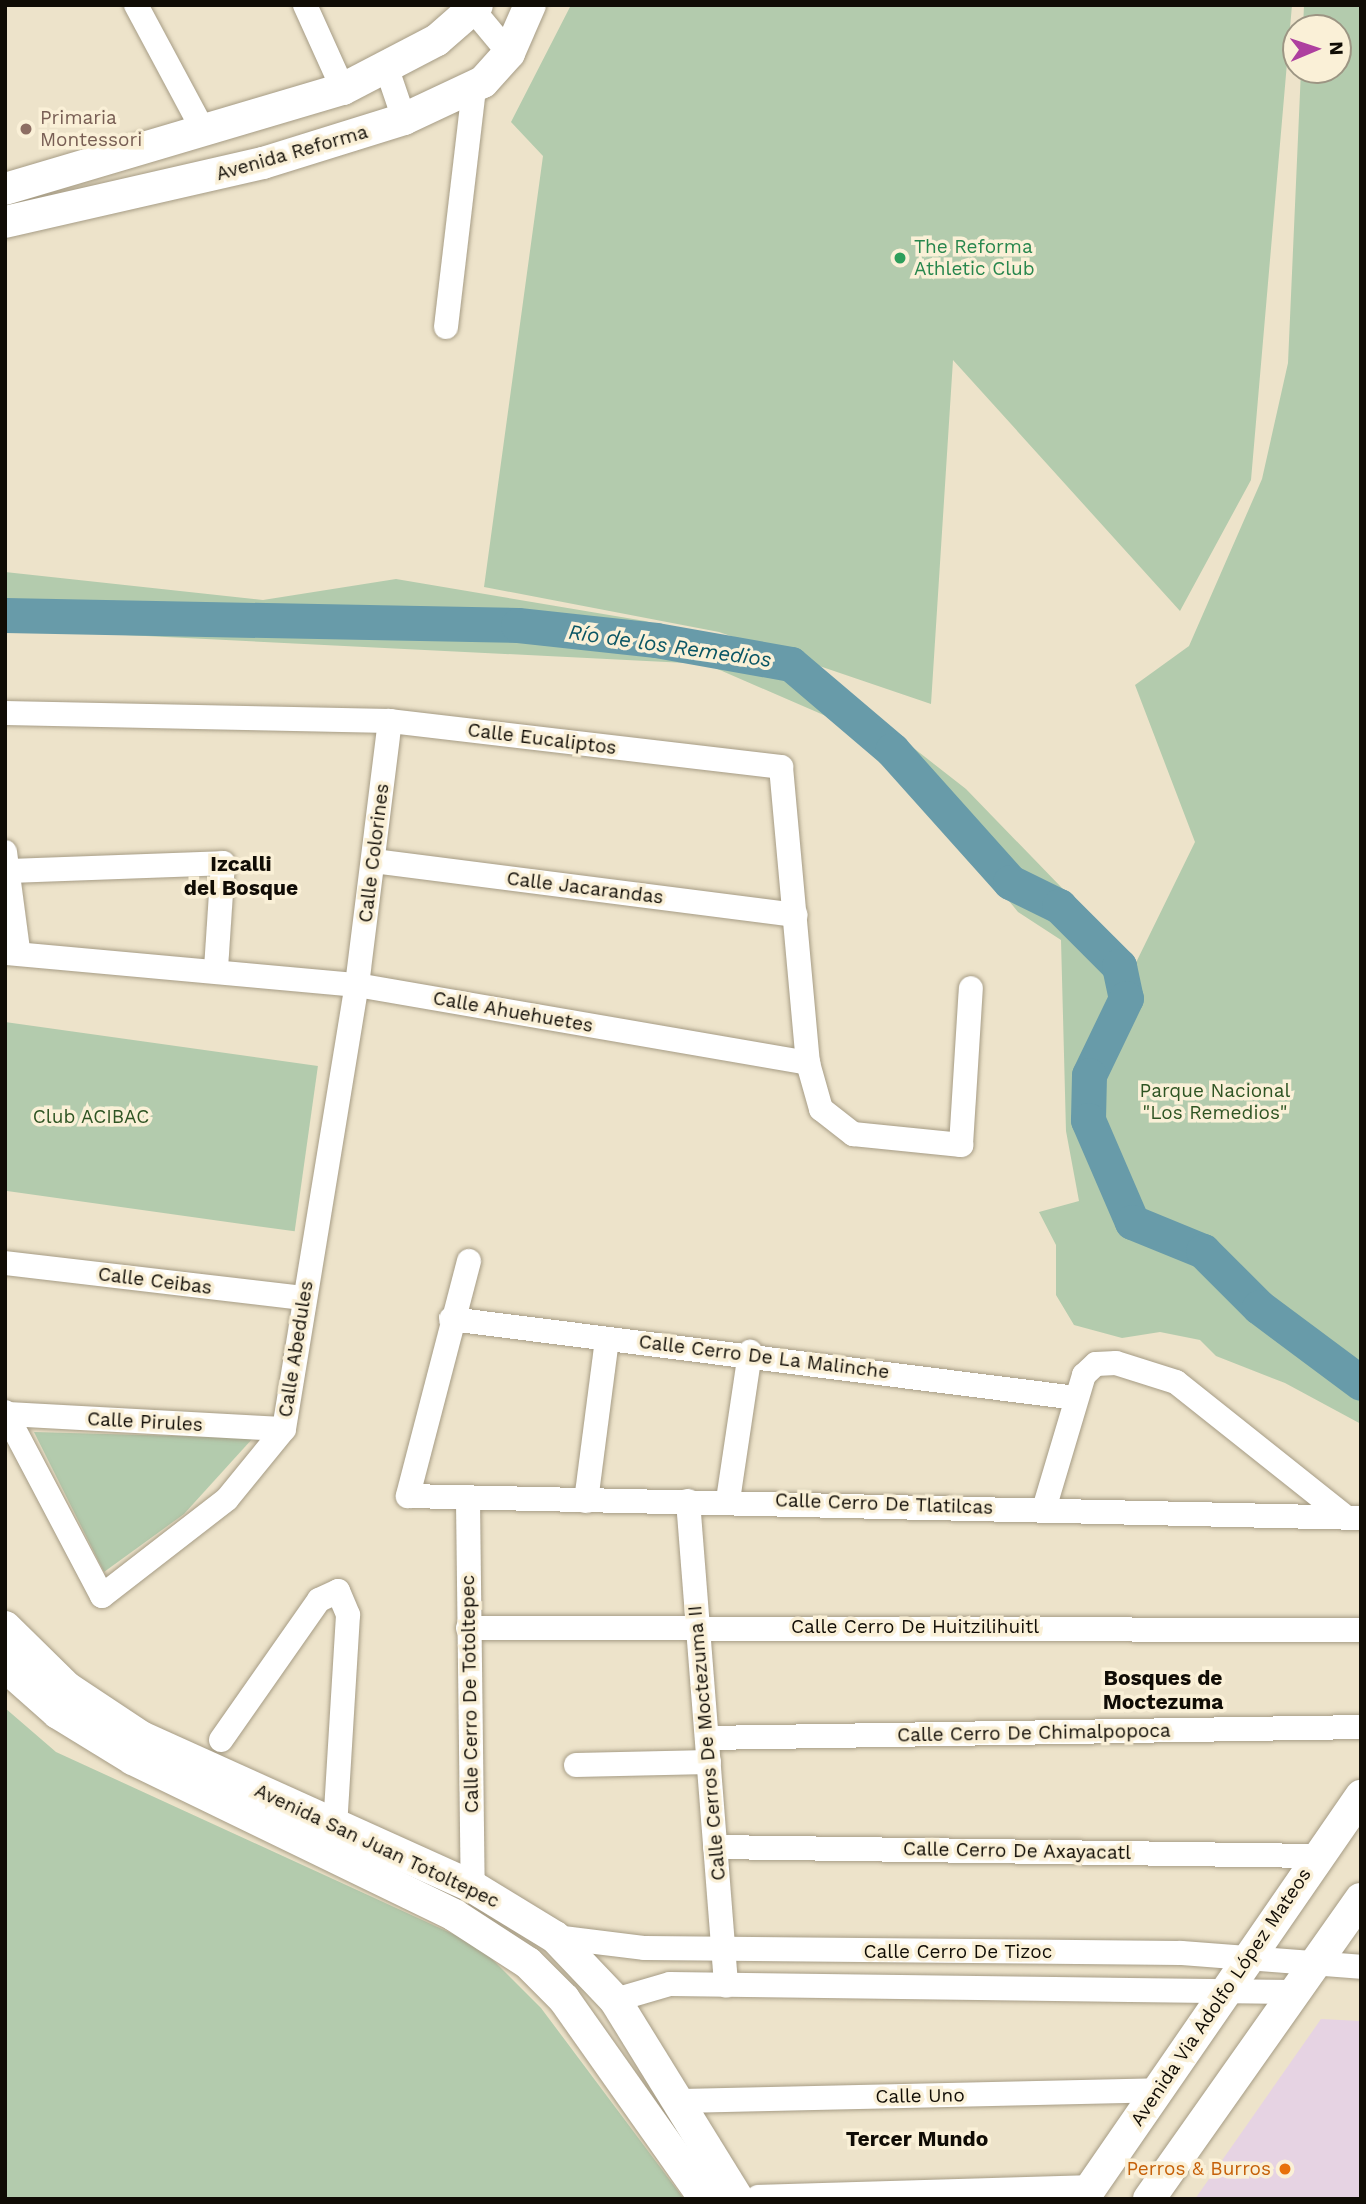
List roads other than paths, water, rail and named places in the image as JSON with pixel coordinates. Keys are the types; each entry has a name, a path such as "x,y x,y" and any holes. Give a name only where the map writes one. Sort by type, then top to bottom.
{"main road":[{"name":"Avenida Reforma","path":"5,222 263,163 404,118 474,87 509,53 530,5"},
{"path":"5,189 343,89 387,69 473,7"},
{"name":"Avenida San Juan Totoltepec","path":"5,1627 66,1687 141,1737 473,1887 555,1937 615,2000 682,2101 717,2162 751,2198"},
{"name":"Avenida San Juan Totoltepec","path":"5,1666 58,1713 133,1759 453,1915 528,1963 564,1999 703,2197"},
{"name":"Avenida Via Adolfo López Mateos","path":"1087,2193 1361,1796"},
{"path":"1149,2199 1361,1899"}],"street":[{"path":"136,5 203,130"},
{"path":"305,5 343,89"},
{"path":"473,7 509,53"},
{"path":"387,69 404,118"},
{"path":"446,327 474,87"},
{"name":"Calle Eucaliptos","path":"5,713 390,721 781,767 808,1063 821,1110 835,1125 853,1134 961,1145 971,989"},
{"name":"Calle Colorines","path":"357,985 390,721"},
{"path":"12,952 7,861 223,863 216,968"},
{"name":"Calle Jacarandas","path":"374,861 796,915"},
{"name":"Calle Ahuehuetes","path":"12,952 216,968 357,985 808,1063"},
{"name":"Calle Abedules","path":"6,1413 102,1596 227,1499 284,1429 357,985"},
{"path":"451,1319 469,1261"},
{"name":"Calle Ceibas","path":"5,1263 304,1298"},
{"name":"Calle Cerro De La Malinche","path":"451,1319 607,1339 750,1352 1076,1398"},
{"name":"Calle Cerro De Tlatilcas","path":"451,1319 408,1496 468,1501 728,1500 1353,1518"},
{"path":"586,1501 607,1339"},
{"path":"728,1500 750,1352"},
{"path":"1044,1509 1084,1374 1096,1364 1116,1363 1175,1382 1353,1518"},
{"name":"Calle Pirules","path":"6,1413 284,1429"},
{"name":"Calle Cerro De Totoltepec","path":"468,1501 473,1887"},
{"name":"Calle Cerros De Moctezuma II","path":"688,1501 726,1986"},
{"path":"221,1740 319,1600 338,1591 348,1615 335,1826"},
{"name":"Calle Cerro De Huitzilihuitl","path":"468,1628 696,1626 1361,1630"},
{"name":"Calle Cerro De Chimalpopoca","path":"576,1765 708,1750 1361,1727"},
{"name":"Calle Cerro De Axayacatl","path":"715,1847 1318,1856"},
{"name":"Calle Cerro De Tizoc","path":"555,1937 725,1951 1249,1958 1361,1967"},
{"name":"Calle Cerro De Tizoc","path":"615,2000 670,1984 1293,1992"},
{"name":"Calle Uno","path":"682,2101 1158,2090"},
{"path":"751,2198 1087,2193"}],"waterway":[{"name":"Río de los Remedios","path":"5,615 518,625 656,640 791,664 892,750 1010,882 1059,906 1119,966 1126,998 1089,1075 1088,1120 1132,1222 1203,1251 1259,1307 1361,1383"}],"place":[{"name":"Primaria Montessori","path":"26,129"},
{"name":"The Reforma Athletic Club","path":"900,258"},
{"name":"Perros & Burros","path":"1285,2169"}],"district":[{"name":"Izcalli del Bosque","path":"241,876"},
{"name":"Bosques de Moctezuma","path":"1163,1690"},
{"name":"Tercer Mundo","path":"917,2139"}],"park label":[{"name":"Parque Nacional \"Los Remedios\"","path":"1215,1102"},
{"name":"Club ACIBAC","path":"91,1117"}]}
